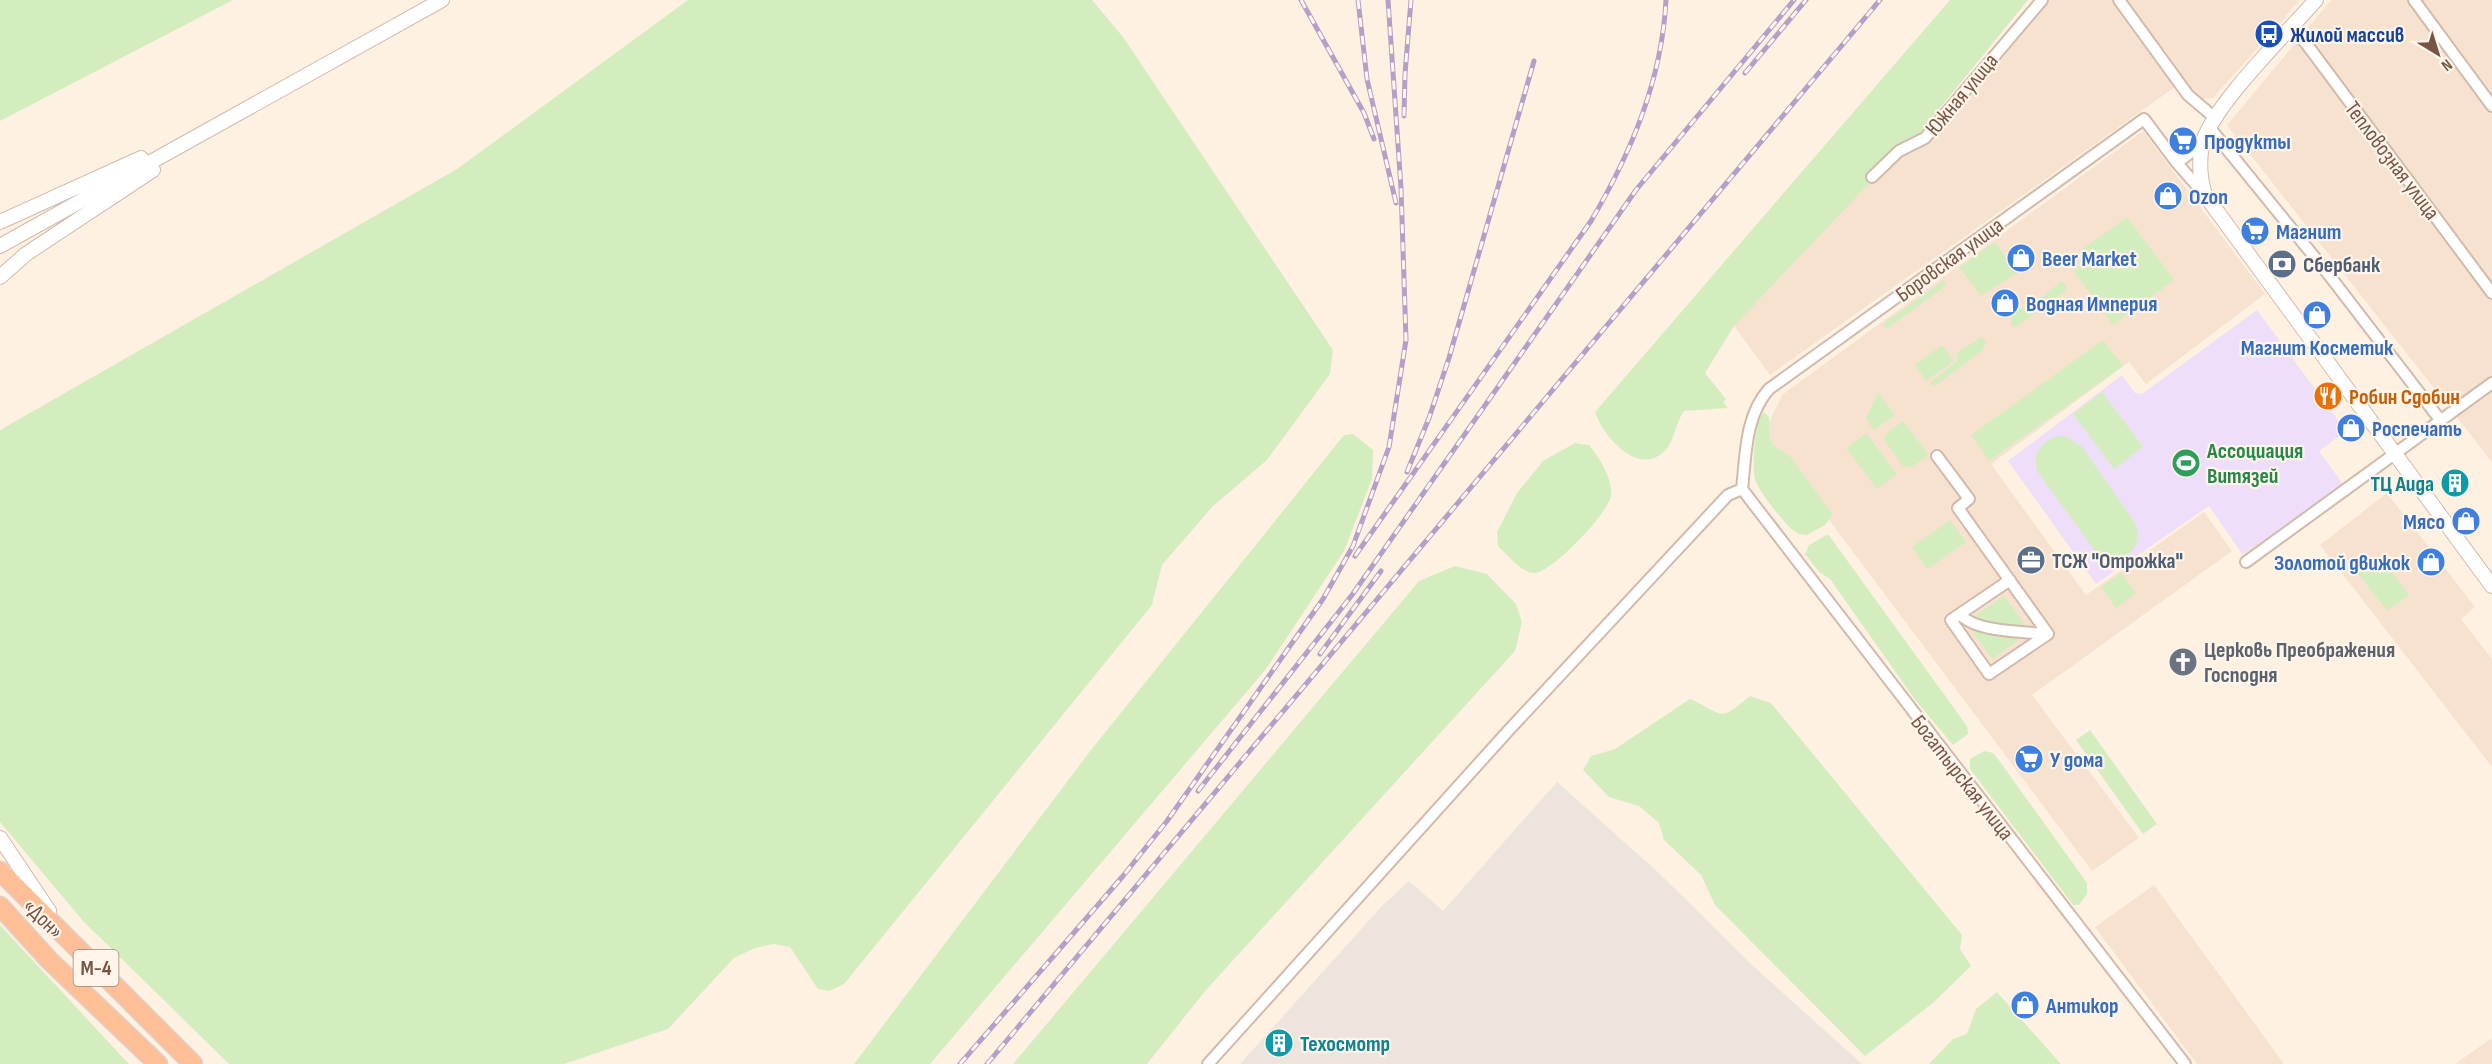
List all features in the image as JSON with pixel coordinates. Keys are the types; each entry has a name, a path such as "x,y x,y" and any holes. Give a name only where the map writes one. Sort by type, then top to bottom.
{"highway":[{"name":"«Дон»","path":"0,871 193,1064"},
{"name":"«Дон»","path":"0,906 49,960 158,1064"}],"street":[{"path":"0,246 442,0"},
{"name":"Южная улица","path":"1872,177 1899,151 1925,138 2042,0"},
{"path":"2119,0 2188,95 2212,123 2441,422"},
{"path":"2205,195 2201,173 2203,143 2212,123 2316,0"},
{"path":"2414,0 2492,106"},
{"name":"Тепловозная улица","path":"2290,30 2305,42 2492,292"},
{"path":"0,222 244,110"},
{"path":"0,277 26,254 244,110"},
{"name":"Боровская улица","path":"1742,489 1751,418 1758,402 1769,389 2144,119 2177,163"},
{"path":"2203,143 2177,163 2205,195 2394,456 2492,586"},
{"path":"2246,562 2492,383"},
{"path":"1936,456 1969,500 1958,507 2048,634"},
{"path":"1208,1064 1637,590 1728,495 1742,489"},
{"name":"Богатырская улица","path":"1742,489 2185,1064"},
{"path":"2010,580 1951,620 1989,674 2048,634"},
{"path":"1960,614 1966,622 2048,634"},
{"path":"0,838 70,943"}],"shaded area":[{"path":"2047,0 2300,0 2213,98 2201,99 2182,82 1770,375 1734,326 1867,184 1931,135"},
{"path":"2331,0 2492,0 2492,462 2227,125"},
{"path":"2143,131 2265,294 2146,384 2129,362 1991,464 2086,595 2204,512 2232,551 2032,695 2139,838 2092,871 1764,433 1782,395"},
{"path":"2257,310 2346,431 2319,451 2343,484 2243,555 2209,506 2096,584 2008,461 2122,375 2135,393 2142,394"},
{"path":"2387,493 2475,607 2461,619 2492,659 2492,767 2320,545"},
{"path":"1557,782 1660,874 1752,965 1862,1064 1240,1064 1382,906 1409,881 1443,911"},
{"path":"2154,885 2284,1064 2197,1064 2095,927"},
{"path":"2492,1038 2492,1064 2455,1064"}],"green space":[{"path":"0,0 233,0 0,121"},
{"path":"688,0 1092,0 1123,37 1333,350 1330,374 1267,460 1213,506 1162,565 1152,605 844,984 829,991 818,989 790,947 774,944 755,948 734,958 668,1029 564,1064 229,1064 83,921 0,822 0,430 457,169"},
{"path":"1950,0 2028,0 1905,151 1862,191 1734,326 1705,373 1726,399 1723,402 1728,408 1684,411 1669,446 1660,455 1650,459 1640,459 1620,448 1604,431 1595,412"},
{"path":"2127,217 2174,280 2113,325 2073,270 2089,258 2083,249"},
{"path":"1995,242 2017,273 1981,296 1959,267"},
{"path":"1944,280 1946,285 1939,291 1888,328 1884,327 1885,322"},
{"path":"2061,281 2066,285 2065,291 2016,327 2011,326 2012,310 2034,305"},
{"path":"1982,337 1986,341 1982,351 1936,385 1931,385 1931,382 1957,361 1958,352"},
{"path":"2103,340 2123,366 1989,461 1971,435"},
{"path":"1942,345 1954,361 1926,381 1915,365"},
{"path":"1878,392 1895,415 1874,430 1866,419"},
{"path":"2102,392 2143,447 2114,469 2073,414"},
{"path":"1764,412 1769,417 1769,437 1774,446 1790,456 1831,512 1832,516 1825,525 1807,535 1796,532 1785,522 1766,499 1755,480 1756,434"},
{"path":"1903,421 1929,455 1910,468 1903,466 1884,440 1888,432"},
{"path":"1866,433 1897,474 1877,489 1846,448"},
{"path":"1353,434 1373,450 1372,479 1344,551 1266,669 930,1064 854,1064 1091,750 1344,435"},
{"path":"2065,436 2082,447 2133,520 2138,532 2136,545 2124,557 2114,560 2097,554 2037,471 2036,457 2041,446 2051,439"},
{"path":"1575,443 1589,445 1597,456 1608,475 1611,495 1601,514 1579,540 1554,563 1535,573 1530,572 1520,567 1498,546 1497,532 1517,493 1543,461"},
{"path":"1950,520 1966,542 1927,569 1912,547"},
{"path":"1828,534 1967,726 1968,734 1953,745 1916,701 1830,579 1819,572 1805,554 1809,545"},
{"path":"2379,555 2409,595 2387,611 2357,572"},
{"path":"1455,566 1487,574 1516,604 1522,622 1515,651 1206,990 1147,1064 1013,1064 1419,581"},
{"path":"2121,573 2136,593 2116,608 2101,587"},
{"path":"2004,596 2030,632 1992,659 1966,622"},
{"path":"1750,696 1771,703 1962,935 1960,949 1971,966 1934,1002 1865,1056 1715,905 1701,875 1664,840 1659,823 1639,806 1609,797 1583,770 1591,756 1615,749 1690,699 1721,714 1732,710"},
{"path":"2090,730 2157,824 2143,834 2076,740"},
{"path":"1984,751 1993,753 1998,759 2087,883 2087,894 2079,905 2073,905 1970,769 1970,759"},
{"path":"0,925 127,1062 129,1064 0,1064"},
{"path":"1997,992 2061,1064 1929,1064 1953,1039 1967,1034 1976,1009"}],"railway":[{"path":"1301,0 1364,113 1374,139"},
{"path":"1358,0 1367,79 1396,203"},
{"path":"960,1064 1123,876 1167,821 1323,599 1353,546 1389,447 1406,340 1401,188 1388,0"},
{"path":"1404,116 1411,0"},
{"path":"1355,556 1591,221 1606,195 1631,142 1651,87 1658,59 1666,0"},
{"path":"1198,791 1352,595 1636,190 1794,0"},
{"path":"1745,73 1806,0"},
{"path":"987,1064 1880,0"},
{"path":"1407,472 1429,418 1449,358 1534,61"},
{"path":"1320,654 1381,571"}],"place":[{"name":"Жилой массив","path":"2269,34"},
{"name":"Продукты","path":"2183,141"},
{"name":"Ozon","path":"2168,196"},
{"name":"Магнит","path":"2255,231"},
{"name":"Beer Market","path":"2021,258"},
{"name":"Сбербанк","path":"2282,264"},
{"name":"Водная Империя","path":"2005,303"},
{"name":"Магнит Косметик","path":"2317,315"},
{"name":"Робин Сдобин","path":"2328,396"},
{"name":"Роспечать","path":"2351,428"},
{"name":"Ассоциация Витязей","path":"2186,463"},
{"name":"ТЦ Аида","path":"2455,483"},
{"name":"Мясо","path":"2466,521"},
{"name":"ТСЖ \"Отрожка\"","path":"2031,560"},
{"name":"Золотой движок","path":"2431,562"},
{"name":"Церковь Преображения Господня","path":"2183,662"},
{"name":"У дома","path":"2029,759"},
{"name":"Антикор","path":"2025,1005"},
{"name":"Техосмотр","path":"1279,1043"}]}
